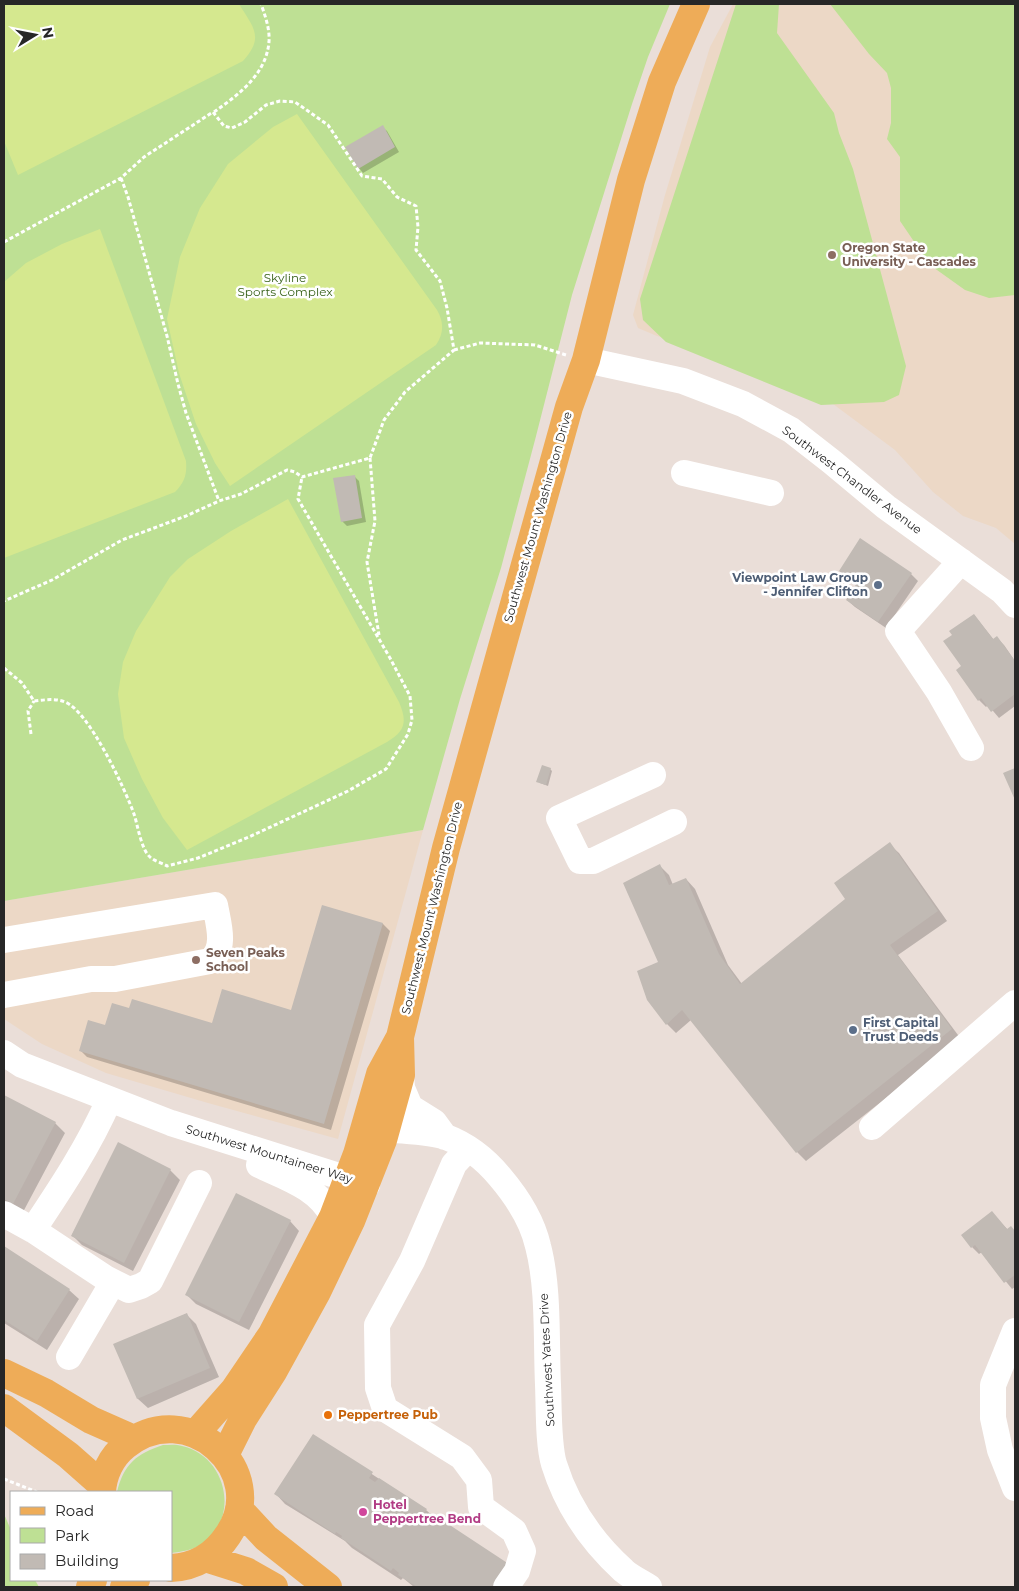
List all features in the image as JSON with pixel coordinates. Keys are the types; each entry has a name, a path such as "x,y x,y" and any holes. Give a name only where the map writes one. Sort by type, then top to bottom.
{"main road":[{"name":"Southwest Mount Washington Drive","path":"225,1455 243,1418 273,1372 317,1292 357,1181 357,1154 380,1074 400,1037 446,848 569,407 586,360 631,180 662,82 696,4"},
{"name":"Southwest Mount Washington Drive","path":"196,1433 234,1390 272,1334 333,1217 357,1181 386,1129 401,1075 400,1037"},
{"path":"4,1373 46,1393 92,1420 134,1439"},
{"path":"4,1408 68,1455 102,1489 108,1467 119,1451 134,1439 154,1430 175,1429 196,1433 212,1442 225,1455 234,1472 239,1490 239,1509 233,1528 222,1545 206,1558 190,1565 172,1568"},
{"path":"239,1509 266,1538 328,1587"},
{"path":"206,1558 246,1571 274,1587"}],"street":[{"name":"Southwest Chandler Avenue","path":"586,360 683,381 743,404 791,430 886,507 1002,591 1015,606"},
{"path":"684,473 771,493"},
{"path":"961,561 898,631 939,692 971,748"},
{"path":"653,774 559,818 580,861 593,861 674,822"},
{"path":"4,940 215,905 220,936 219,948 215,957 210,961 115,979 91,979 4,995"},
{"path":"872,1127 1015,1003"},
{"name":"Southwest Mountaineer Way","path":"4,1053 22,1065 170,1123 357,1181"},
{"name":"Southwest Yates Drive","path":"401,1075 402,1088 410,1107 434,1122 445,1137"},
{"path":"33,1230 72,1170 102,1118 109,1100"},
{"name":"Southwest Mountaineer Way","path":"170,1123 308,1188 328,1206 333,1217"},
{"name":"Southwest Yates Drive","path":"386,1129 445,1137 468,1149 487,1162 512,1191 527,1216 538,1245 544,1284 550,1426 554,1463 565,1493 579,1521 625,1572 649,1587"},
{"path":"468,1149 454,1164 412,1261 377,1325 378,1388 385,1409 462,1458 479,1480 481,1507 514,1531 523,1551 517,1571 506,1587"},
{"path":"4,1214 129,1290 150,1281 199,1183"},
{"path":"69,1357 113,1282"},
{"path":"1015,1331 993,1384 992,1409 992,1418 1000,1450 1015,1488"}],"path":[{"path":"4,242 120,178 144,157 214,112 249,84 259,71 270,41 261,4"},
{"path":"214,112 224,126 232,128 245,122 266,106 280,101 295,102 328,125 362,176 382,180 397,197 416,206 418,226 416,250 440,281 454,350"},
{"path":"120,178 128,197 167,336 184,406 219,501"},
{"path":"379,639 367,562 376,521 370,458 384,420 405,392 454,350 480,343 534,345 586,360"},
{"path":"302,477 370,458"},
{"path":"4,600 52,580 122,540 241,494 287,470 295,472 302,477"},
{"path":"34,701 56,700 67,702 85,720 102,745 120,781 134,814 143,844 150,857 167,866 198,858 249,837 348,791 386,768 408,734 412,720 410,696 298,499 302,477"},
{"path":"4,668 22,683 34,701"},
{"path":"31,734 28,711 34,701"},
{"path":"4,1479 34,1491"}],"shaded area":[{"name":"Oregon State University - Cascades","path":"733,4 1015,4 1015,544 996,528 963,516 933,492 895,450 833,404 758,365 657,336 638,328 633,315 665,195 710,47"},
{"name":"Seven Peaks School","path":"423,830 338,1139 106,1073 42,1044 4,1019 4,901"}],"green space":[{"name":"Skyline Sports Complex","path":"4,4 670,4 648,57 632,104 572,295 501,568 460,699 423,830 4,901"},
{"path":"4,4 239,4 255,32 254,45 243,61 18,175 4,141"},
{"path":"736,4 779,4 777,33 834,113 839,133 853,169 906,366 899,395 884,402 821,405 666,342 643,320 640,299"},
{"path":"830,4 1015,4 1015,295 989,298 965,290 930,265 900,221 900,157 887,139 891,123 891,88 887,73 869,54"},
{"path":"297,114 437,310 442,323 442,332 436,345 230,486 215,463 196,424 179,373 167,319 180,257 200,208 228,164 273,127"},
{"path":"100,229 186,461 185,478 175,492 4,558 4,282 26,263 62,244"},
{"path":"288,499 399,702 404,720 403,725 398,734 387,742 187,850 163,818 142,779 124,738 118,694 123,662 136,631 170,577 188,559 231,531"},
{"path":"163,1445 180,1445 197,1452 210,1462 218,1475 223,1490 224,1505 221,1520 214,1534 197,1547 172,1553 172,1491 117,1491 123,1474 132,1461"},
{"path":"4,1514 10,1528 10,1581 36,1581 39,1587 4,1587"}],"building":[{"path":"383,125 395,147 358,169 345,147"},
{"path":"355,475 362,518 341,522 333,478"},
{"path":"860,538 912,573 878,622 846,600 857,583 839,571"},
{"path":"974,614 993,639 997,636 1015,661 1015,694 991,712 981,698 978,701 956,670 961,666 943,641 952,635 949,631"},
{"path":"542,765 551,768 546,785 536,782"},
{"path":"1015,768 1015,800 1003,773"},
{"path":"890,842 938,911 890,945 952,1029 796,1153 682,1010 666,1025 647,1000 637,971 658,962 623,883 660,864 669,885 686,878 719,954 740,984 845,899 834,883"},
{"path":"322,905 383,923 324,1124 79,1051 88,1020 105,1025 112,1003 129,1008 132,999 212,1023 222,989 291,1010"},
{"path":"4,1095 56,1122 13,1204 4,1199"},
{"path":"118,1142 171,1169 124,1263 71,1236"},
{"path":"236,1193 291,1220 239,1322 185,1295"},
{"path":"992,1211 1007,1229 1011,1226 1015,1231 1015,1275 1004,1283 975,1245 971,1248 961,1235"},
{"path":"4,1246 70,1289 37,1341 4,1320"},
{"path":"187,1313 210,1368 137,1399 113,1344"},
{"name":"Hotel Peppertree Bend","path":"313,1434 373,1472 369,1478 375,1482 379,1478 427,1509 421,1517 430,1523 436,1516 512,1566 499,1587 417,1587 398,1575 399,1573 393,1568 391,1571 341,1538 342,1536 336,1532 335,1534 274,1494"}],"place":[{"name":"Oregon State University - Cascades","path":"832,255"},
{"name":"Viewpoint Law Group - Jennifer Clifton","path":"878,585"},
{"name":"Seven Peaks School","path":"196,960"},
{"name":"First Capital Trust Deeds","path":"853,1030"},
{"name":"Peppertree Pub","path":"328,1415"},
{"name":"Hotel Peppertree Bend","path":"363,1512"}]}
